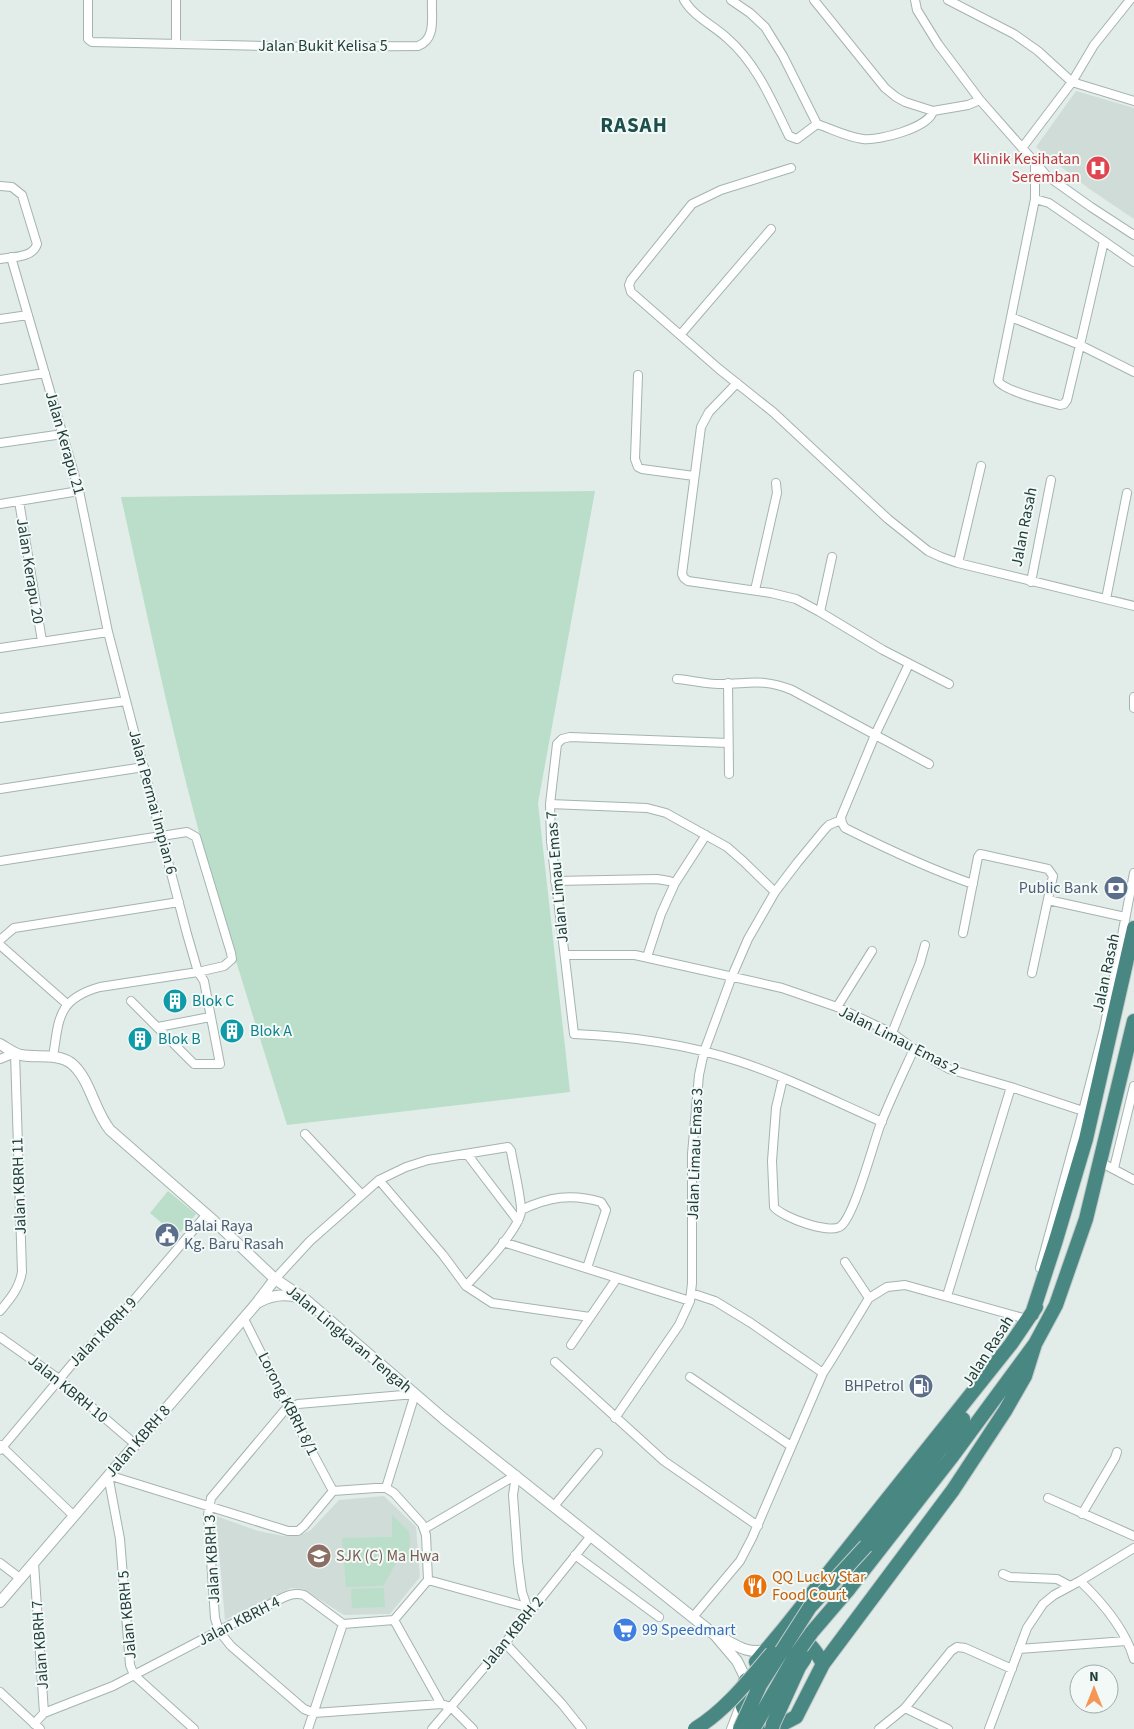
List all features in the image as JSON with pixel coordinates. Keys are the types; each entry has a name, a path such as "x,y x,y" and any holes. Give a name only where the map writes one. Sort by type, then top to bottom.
{"highway":[{"name":"Jalan Rasah","path":"753,1724 795,1656 812,1632 848,1590 871,1549 1021,1338 1036,1307 1086,1139 1130,923"},
{"name":"Jalan Rasah","path":"734,1728 810,1607 871,1549 951,1458 1035,1344 1056,1305 1086,1219 1134,1021"},
{"path":"1035,1344 1025,1376 1004,1411 953,1490 823,1664 794,1723 769,1727 753,1724 741,1703 746,1679 753,1665 1011,1344 1036,1307"},
{"path":"769,1727 773,1724 799,1667 848,1590"},
{"path":"695,1729 731,1700 810,1607"},
{"path":"782,1631 802,1638 814,1649 823,1664"}],"street":[{"name":"Jalan Bukit Kelisa 5","path":"88,0 89,41 308,47 418,46 428,41 431,35 432,0"},
{"path":"176,0 176,44"},
{"path":"684,0 694,13 728,38 749,62 764,84 789,136 797,139 802,137 818,124"},
{"path":"731,0 750,13 765,27 783,56 818,124 853,137 872,139 887,137 917,125 930,117 933,111"},
{"path":"814,0 890,93 905,102 933,111 968,105 980,100"},
{"path":"915,0 917,10 938,44 980,100 1046,175 1134,235"},
{"path":"948,0 1014,34 1038,51 1072,82 1134,101"},
{"path":"1022,148 1072,82 1094,45 1131,1"},
{"path":"1035,163 1035,199 998,374 998,381 1002,386 1060,405 1064,404 1067,400 1104,241"},
{"path":"791,168 728,187 692,204 631,280 629,285 631,292 773,412 888,519 928,551 958,563 1134,606"},
{"path":"0,186 12,187 22,195 37,244 30,253 0,259"},
{"path":"1035,199 1050,203 1134,262"},
{"path":"680,334 771,229"},
{"name":"Jalan Kerapu 21","path":"11,257 79,491 108,632"},
{"path":"0,319 28,315"},
{"path":"1011,317 1080,345 1134,372"},
{"path":"0,380 45,373"},
{"path":"638,375 635,459 638,467 694,476"},
{"path":"737,383 705,418 699,438 682,574 684,578 688,581 755,590 796,599 877,647 949,684"},
{"path":"0,443 63,434"},
{"path":"958,563 981,466"},
{"name":"Jalan Rasah","path":"1031,582 1051,480"},
{"path":"755,590 776,493 776,483"},
{"path":"0,504 79,491"},
{"path":"1106,599 1127,493"},
{"name":"Jalan Kerapu 20","path":"18,501 42,641"},
{"path":"820,612 832,557"},
{"path":"0,648 108,632"},
{"name":"Jalan Permai Impian 6","path":"108,632 198,972 204,981 220,1064 194,1064 158,1027"},
{"path":"910,664 875,735 841,820 845,828 890,851 973,884"},
{"path":"677,678 718,684 767,682 781,686 929,764"},
{"path":"728,684 729,774"},
{"path":"1134,697 1134,708"},
{"path":"0,718 126,701"},
{"name":"Jalan Limau Emas 7","path":"704,1052 625,1036 574,1034 555,881 550,804 557,744 562,739 570,737 728,743"},
{"path":"0,789 144,766"},
{"path":"550,804 648,808 666,813 727,848 743,860 775,892"},
{"name":"Jalan Limau Emas 3","path":"615,1418 679,1325 689,1307 691,1297 692,1154 699,1075 704,1052 732,976 748,939 775,892 825,829 829,825 841,820"},
{"path":"0,861 186,832 196,837 231,952 232,959 224,966 85,991 67,1004 63,1011 59,1021 53,1057"},
{"path":"647,957 661,914 675,883 706,835"},
{"path":"963,933 980,854 1048,869 1053,876 1032,973"},
{"path":"1011,1344 1030,1303 1083,1111 1130,923 1134,873"},
{"path":"555,881 657,879 675,883"},
{"path":"1048,900 1130,923"},
{"path":"0,940 14,928 179,902"},
{"path":"0,945 67,1004"},
{"path":"892,1033 907,998 925,945"},
{"path":"837,1007 872,951"},
{"name":"Jalan Limau Emas 2","path":"565,955 647,957 782,988 837,1007 892,1033 914,1049 949,1069 1083,1111"},
{"path":"131,1001 158,1027 210,1017"},
{"name":"Jalan Lingkaran Tengah","path":"0,1044 15,1053 27,1056 53,1057 66,1060 74,1067 86,1084 102,1120 110,1130 207,1214 275,1279 305,1299 444,1419 715,1635 737,1661 746,1679"},
{"path":"783,1078 776,1108 772,1161 774,1207 781,1213 805,1223 829,1229 840,1227 852,1206 882,1122 914,1049"},
{"path":"704,1052 739,1061 783,1078 882,1122"},
{"path":"0,1059 15,1053"},
{"name":"Jalan KBRH 11","path":"0,1311 21,1282 22,1272 15,1053"},
{"path":"1114,1168 1134,1086"},
{"path":"947,1296 1011,1087"},
{"path":"305,1134 362,1195"},
{"path":"275,1279 310,1241 379,1180 406,1167 428,1160 508,1147 511,1151 521,1210 518,1221 466,1286"},
{"path":"467,1154 518,1221"},
{"path":"1100,1162 1134,1180"},
{"path":"379,1180 466,1286 492,1303 590,1317"},
{"path":"521,1210 564,1196 587,1198 601,1202 606,1210 587,1268"},
{"name":"Jalan KBRH 9","path":"1,1447 73,1363 122,1314 207,1214"},
{"path":"503,1242 618,1278 691,1297 715,1301 752,1323 823,1373"},
{"path":"845,1262 869,1298"},
{"path":"571,1345 618,1278"},
{"name":"Jalan KBRH 8","path":"0,1602 256,1304 275,1279"},
{"path":"693,1617 740,1561 758,1526 823,1373 869,1298 887,1287 896,1285 915,1287 1023,1318"},
{"path":"256,1304 267,1298 280,1295 305,1299"},
{"name":"Lorong KBRH 8/1","path":"245,1316 289,1409 333,1491"},
{"name":"Jalan KBRH 10","path":"0,1337 59,1379 135,1444"},
{"path":"555,1362 664,1461 758,1526"},
{"path":"690,1377 791,1446"},
{"path":"386,1488 415,1394"},
{"name":"Jalan KBRH 3","path":"219,1631 215,1618 208,1515 211,1498 284,1411 298,1404 415,1394"},
{"path":"1,1447 74,1516"},
{"path":"1082,1514 1116,1458 1116,1452"},
{"path":"554,1506 598,1453"},
{"path":"108,1475 288,1531 298,1531 333,1491 386,1488 394,1493 422,1524 426,1535 428,1580 394,1620 343,1624 308,1729"},
{"name":"Jalan KBRH 5","path":"108,1475 120,1539 130,1665 134,1675 194,1729"},
{"path":"424,1529 516,1475"},
{"path":"516,1475 513,1495 518,1562 522,1592 530,1608"},
{"path":"1048,1498 1134,1536"},
{"name":"Jalan KBRH 2","path":"432,1729 505,1643 530,1608 591,1536"},
{"path":"989,1729 1030,1622 1043,1604 1054,1595 1134,1548"},
{"path":"576,1555 659,1617"},
{"path":"0,1563 21,1579"},
{"name":"Jalan KBRH 7","path":"34,1563 44,1713 37,1726"},
{"path":"1003,1574 1010,1577 1057,1579 1070,1586"},
{"path":"428,1580 530,1608"},
{"path":"1080,1581 1098,1598 1126,1640 1134,1659"},
{"name":"Jalan KBRH 4","path":"44,1713 114,1686 288,1595 297,1593 304,1595 343,1624"},
{"path":"394,1620 441,1704"},
{"path":"219,1631 231,1646 304,1708 314,1713 441,1704 451,1706 473,1729"},
{"name":"Jalan Lingkaran Tengah","path":"715,1635 752,1652 761,1652 767,1649"},
{"path":"1019,1649 1126,1640"},
{"path":"505,1643 562,1704 582,1729"},
{"path":"879,1729 905,1708 951,1650 957,1647 965,1648 1012,1669"},
{"path":"0,1692 37,1726"},
{"path":"741,1703 734,1728 753,1724"},
{"path":"905,1708 948,1729"}],"shaded area":[{"name":"Klinik Kesihatan Seremban","path":"1076,91 1134,108 1134,219 1088,188 1036,147"},
{"name":"SJK (C) Ma Hwa","path":"384,1496 416,1527 420,1577 390,1614 344,1615 303,1589 291,1588 225,1620 216,1516 258,1531 284,1536 300,1535 311,1530 339,1500"}],"green space":[{"path":"595,491 538,803 570,1092 287,1125 230,942 199,832 168,707 121,497"},
{"path":"168,1191 196,1214 177,1236 150,1213"},
{"path":"392,1515 409,1531 411,1561 400,1556 383,1586 346,1587 342,1538 392,1537"},
{"path":"384,1588 385,1607 352,1608 351,1589"}],"place":[{"name":"Klinik Kesihatan Seremban","path":"1098,168"},
{"name":"Public Bank","path":"1116,888"},
{"name":"Blok C","path":"175,1001"},
{"name":"Blok A","path":"232,1031"},
{"name":"Blok B","path":"140,1039"},
{"name":"Balai Raya Kg. Baru Rasah","path":"167,1235"},
{"name":"BHPetrol","path":"921,1386"},
{"name":"SJK (C) Ma Hwa","path":"319,1556"},
{"name":"QQ Lucky Star Food Court","path":"755,1586"},
{"name":"99 Speedmart","path":"625,1630"}],"district":[{"name":"RASAH","path":"634,125"}]}
